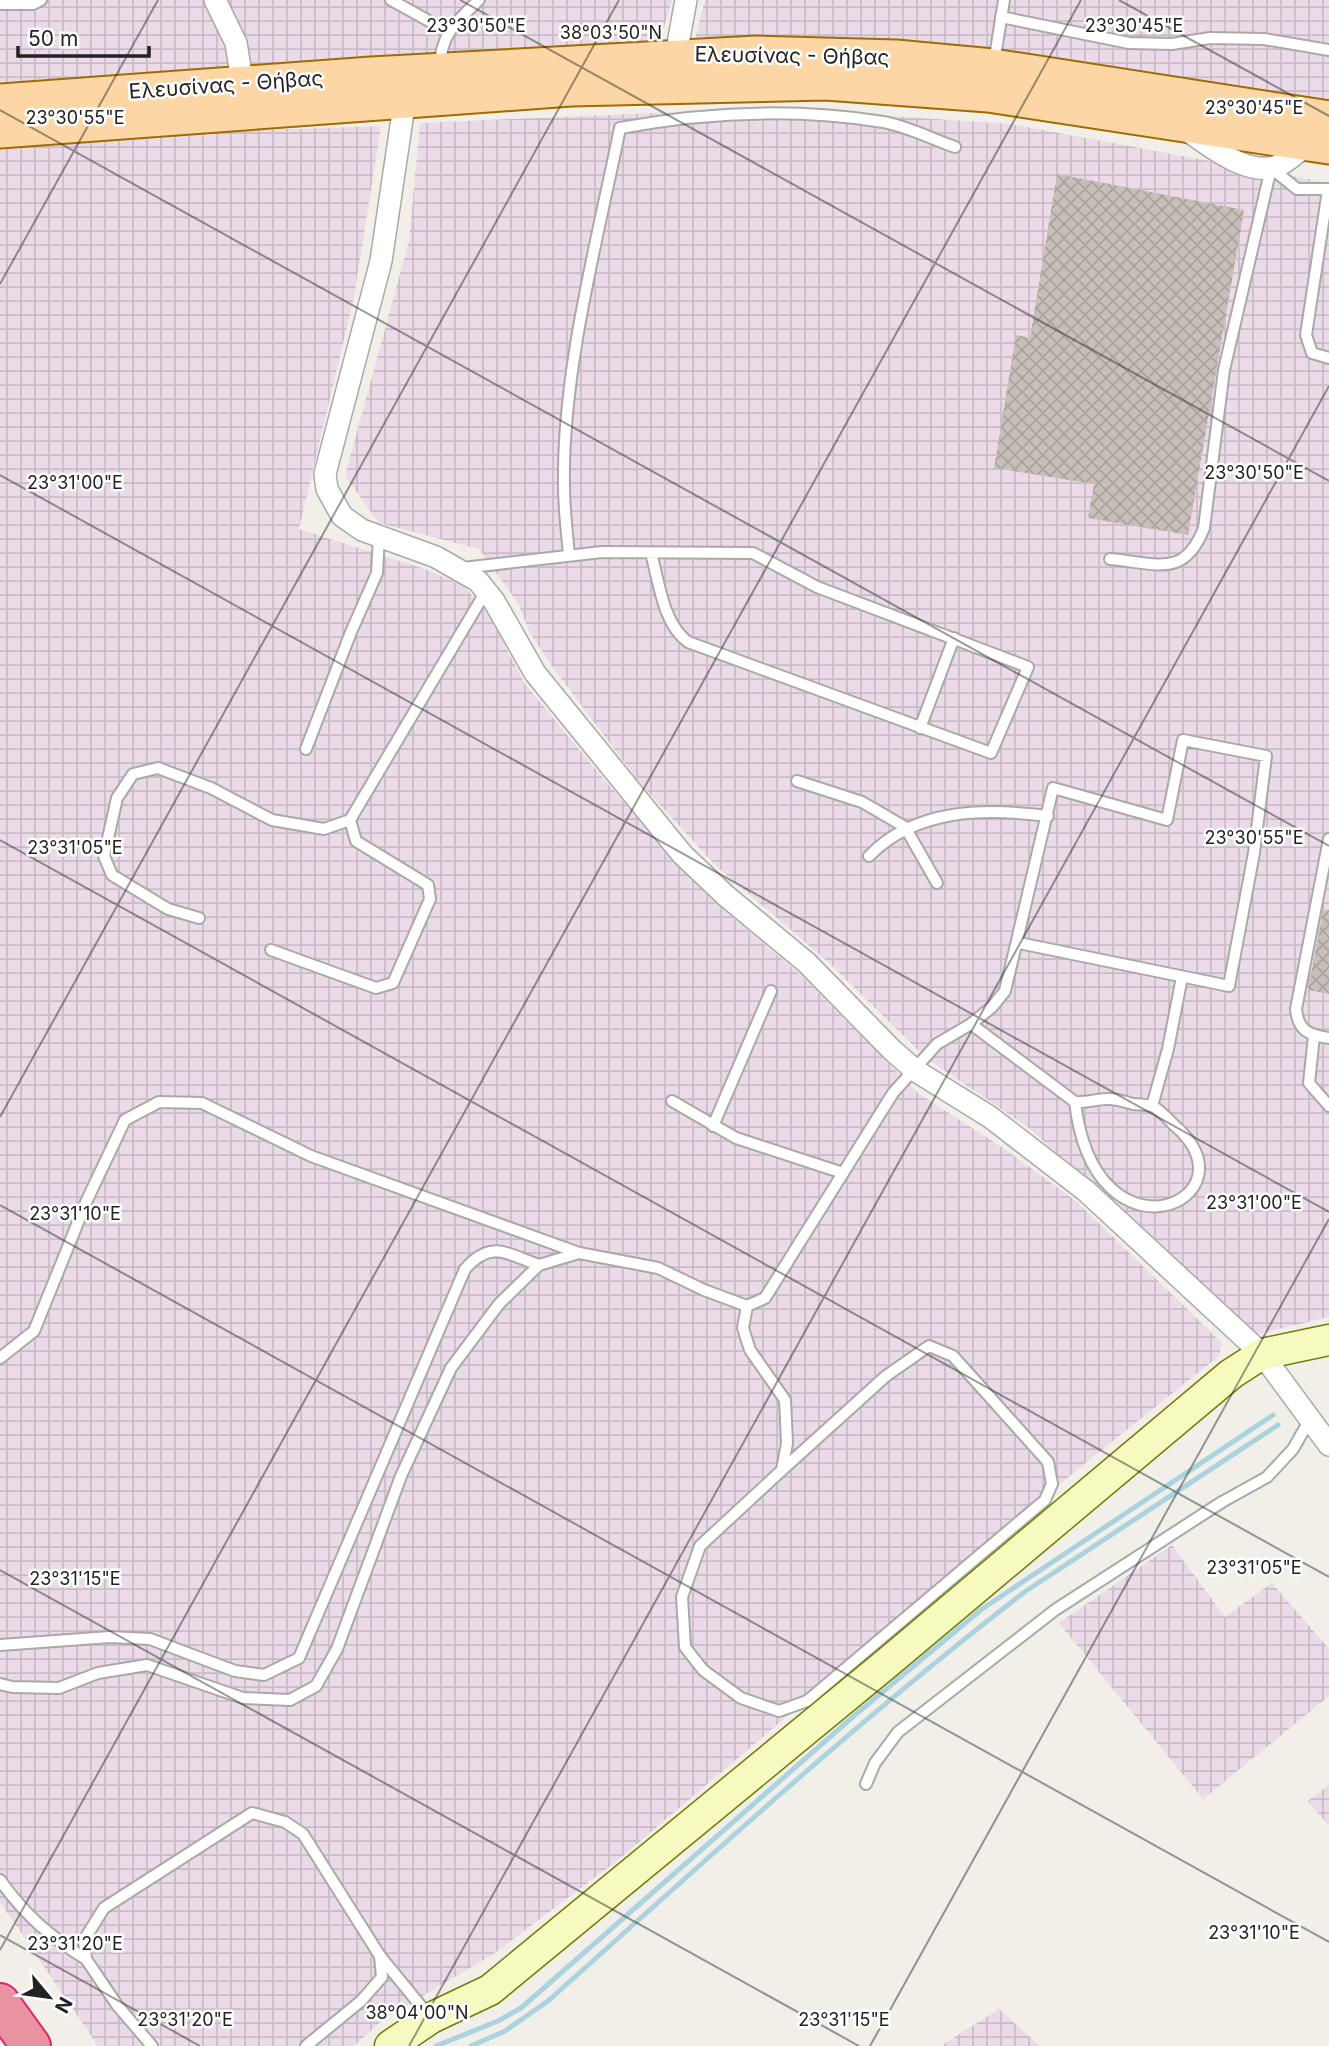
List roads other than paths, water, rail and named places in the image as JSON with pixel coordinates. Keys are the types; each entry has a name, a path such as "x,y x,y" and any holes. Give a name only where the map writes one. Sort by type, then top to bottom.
{"highway":[{"path":"0,2003 31,2046"}],"main road":[{"name":"Ελευσίνας - Θήβας","path":"406,87 440,70 676,55 829,54 993,66 1324,137"},
{"name":"Ελευσίνας - Θήβας","path":"0,131 244,99 406,87 825,83 988,95 1174,123 1324,137"},
{"name":"Ελευσίνας - Θήβας","path":"0,101 244,99"}],"street":[{"path":"215,0 236,43 244,99"},
{"path":"676,55 686,0"},
{"path":"406,87 381,261 325,474 327,489 342,516 362,530 461,569 478,581 535,673 682,854 725,895 807,963 891,1050 916,1071 990,1117 1086,1191 1262,1354 1329,1445"},
{"path":"1174,123 1226,155 1247,164 1271,168 1324,137"},
{"path":"390,2046 431,2018 490,1990 887,1663 1231,1374 1262,1354 1329,1340"}],"lane":[{"path":"0,4 33,4 41,0"},
{"path":"391,0 447,31"},
{"path":"440,70 440,52 447,31 479,0"},
{"path":"993,66 1004,0"},
{"path":"1001,18 1129,43 1172,44 1210,38 1264,39 1329,50"},
{"path":"569,555 564,485 569,411 581,324 620,128 670,119 774,113 886,122 954,148"},
{"path":"1110,559 1167,564 1190,556 1197,546 1204,528 1224,370 1271,168 1297,189 1329,190 1306,335 1312,353 1329,358"},
{"path":"306,750 351,632 377,573 379,536"},
{"path":"461,569 569,555 651,553 753,553 817,587 1028,667 991,753 688,642 678,635 668,616 651,553"},
{"path":"199,918 168,909 112,875 104,856 117,798 133,774 158,768 211,788 272,820 324,829 350,820 486,591"},
{"path":"920,728 954,638"},
{"path":"0,1358 34,1331 87,1200 124,1120 159,1102 202,1103 311,1156 579,1254 659,1268 704,1290 747,1306 765,1298 893,1093 916,1071 937,1044 971,1024 992,1007 1005,991 1019,943 1054,788 1167,820 1183,740 1266,757 1254,853 1229,986 1019,943"},
{"path":"797,781 862,802 905,828 937,883"},
{"path":"869,856 905,828 970,810 1002,810 1048,816"},
{"path":"271,950 376,988 393,984 430,899 428,885 356,841 350,820"},
{"path":"1329,839 1296,1009 1297,1023 1314,1036 1329,1038"},
{"path":"1153,1106 1168,1049 1182,977"},
{"path":"713,1126 771,991"},
{"path":"971,1024 1075,1102 1106,1099 1153,1106 1193,1142 1198,1162 1197,1183 1182,1201 1166,1206 1139,1207 1114,1192 1096,1170 1078,1129 1075,1102"},
{"path":"1314,1036 1309,1083 1329,1106"},
{"path":"672,1101 713,1126 770,1152 843,1173"},
{"path":"0,1645 110,1637 150,1639 235,1671 264,1675 299,1658 465,1269 478,1254 495,1250 539,1265"},
{"path":"0,1684 12,1687 59,1688 98,1674 147,1665 243,1698 290,1700 316,1686 337,1649 401,1476 451,1368 499,1304 539,1265 579,1254"},
{"path":"747,1306 743,1328 750,1350 785,1400 787,1443 782,1470 700,1546 682,1597 685,1647 703,1670 741,1698 779,1711 807,1702 1045,1500 1052,1484 1048,1462 982,1386 953,1356 929,1346 886,1376 782,1470"},
{"path":"866,1784 875,1763 898,1732 1055,1610 1222,1502 1267,1477 1293,1449 1309,1421"},
{"path":"86,1959 84,1940 104,1908 252,1813 285,1822 303,1834 380,1956 431,2018"},
{"path":"0,1880 23,1912 58,1942 86,1959 117,2005 152,2046"},
{"path":"306,2046 361,2001 382,1977 380,1956"}],"waterway":[{"path":"436,2046 498,2021 521,2008 855,1715 982,1609 1273,1415"},
{"path":"471,2046 505,2031 548,2001 843,1740 1026,1591 1278,1425"}]}
